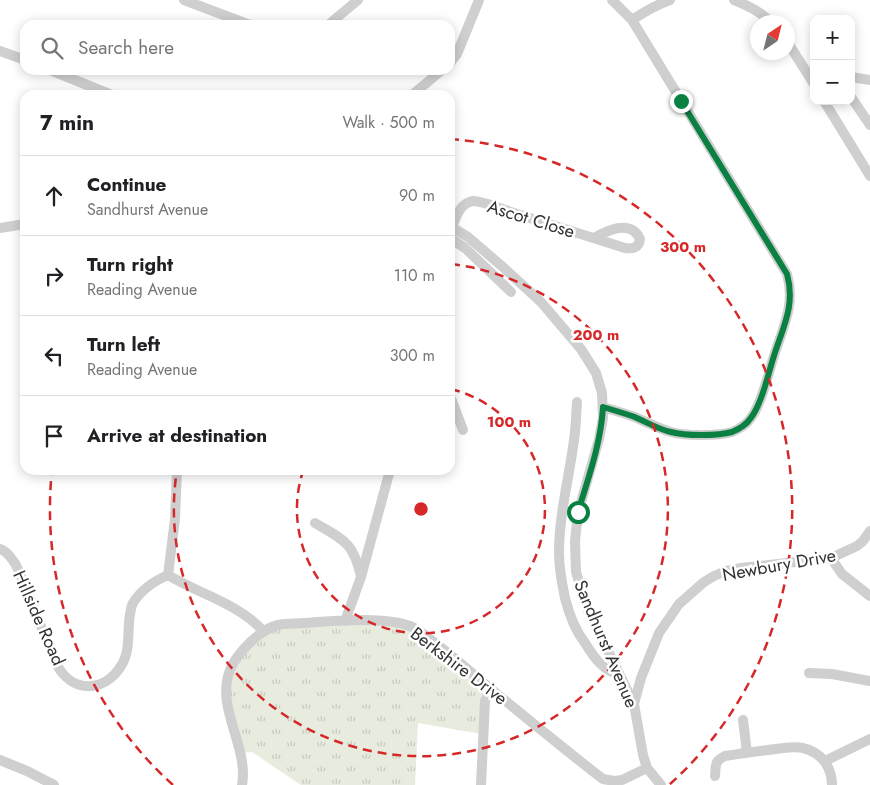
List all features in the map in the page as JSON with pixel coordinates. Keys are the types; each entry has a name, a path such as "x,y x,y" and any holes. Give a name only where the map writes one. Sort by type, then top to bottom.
{"street":[{"path":"184,0 237,20"},
{"path":"334,20 358,0"},
{"path":"455,57 479,0"},
{"path":"603,407 678,434 731,432 746,424 752,418 766,384 789,313 790,298 787,274 632,20 612,0"},
{"path":"632,20 660,3 670,0"},
{"path":"734,0 745,4 762,15"},
{"path":"0,50 20,58"},
{"path":"795,52 810,71"},
{"path":"62,75 100,90"},
{"path":"418,90 436,75"},
{"path":"855,78 870,80"},
{"path":"855,103 870,126"},
{"path":"826,105 870,176"},
{"name":"Ascot Close","path":"455,218 465,204 474,201 594,238"},
{"path":"0,228 20,225"},
{"name":"Sandhurst Avenue","path":"455,229 468,237 534,295 581,349 596,373 602,393 602,418 599,439 578,512 576,572 588,610 634,704 647,768"},
{"path":"455,241 465,248 511,292"},
{"path":"577,402 574,441 559,542 562,585 574,624 583,640 603,667 620,676"},
{"path":"455,409 463,430"},
{"path":"176,475 175,519 168,575 241,612 263,631"},
{"path":"345,621 361,577 389,475"},
{"path":"316,523 339,536 350,547 358,563 361,577"},
{"name":"Newbury Drive","path":"634,704 641,678 659,633 679,604 704,582 720,573 741,568 831,558 857,546 870,531"},
{"name":"Hillside Road","path":"0,549 11,558 16,566 58,666 72,681 85,687 97,686 107,682 122,666 126,654 132,604 156,580 168,575"},
{"path":"831,558 842,574 870,596"},
{"name":"Berkshire Drive","path":"242,785 244,778 241,760 227,703 227,678 231,668 246,647 263,631 278,625 345,621 400,623 420,631 603,779 614,783 647,768"},
{"path":"809,673 832,674 870,681"},
{"path":"481,785 485,701 491,689"},
{"path":"742,720 747,752"},
{"path":"825,761 870,740"},
{"path":"715,776 716,765 720,758 725,756 787,747 802,747 820,756 825,761 829,768 832,785"},
{"path":"0,760 27,771 39,781 54,785"},
{"path":"647,768 661,785"}],"green space":[{"path":"322,622 409,625 491,688 482,734 418,723 415,785 301,785 252,752 239,753 227,679 262,631"}],"route":[{"path":"578,512 599,439 603,407 678,434 723,433 739,428 752,418 766,384 789,313 790,288 787,274 681,101"}]}
